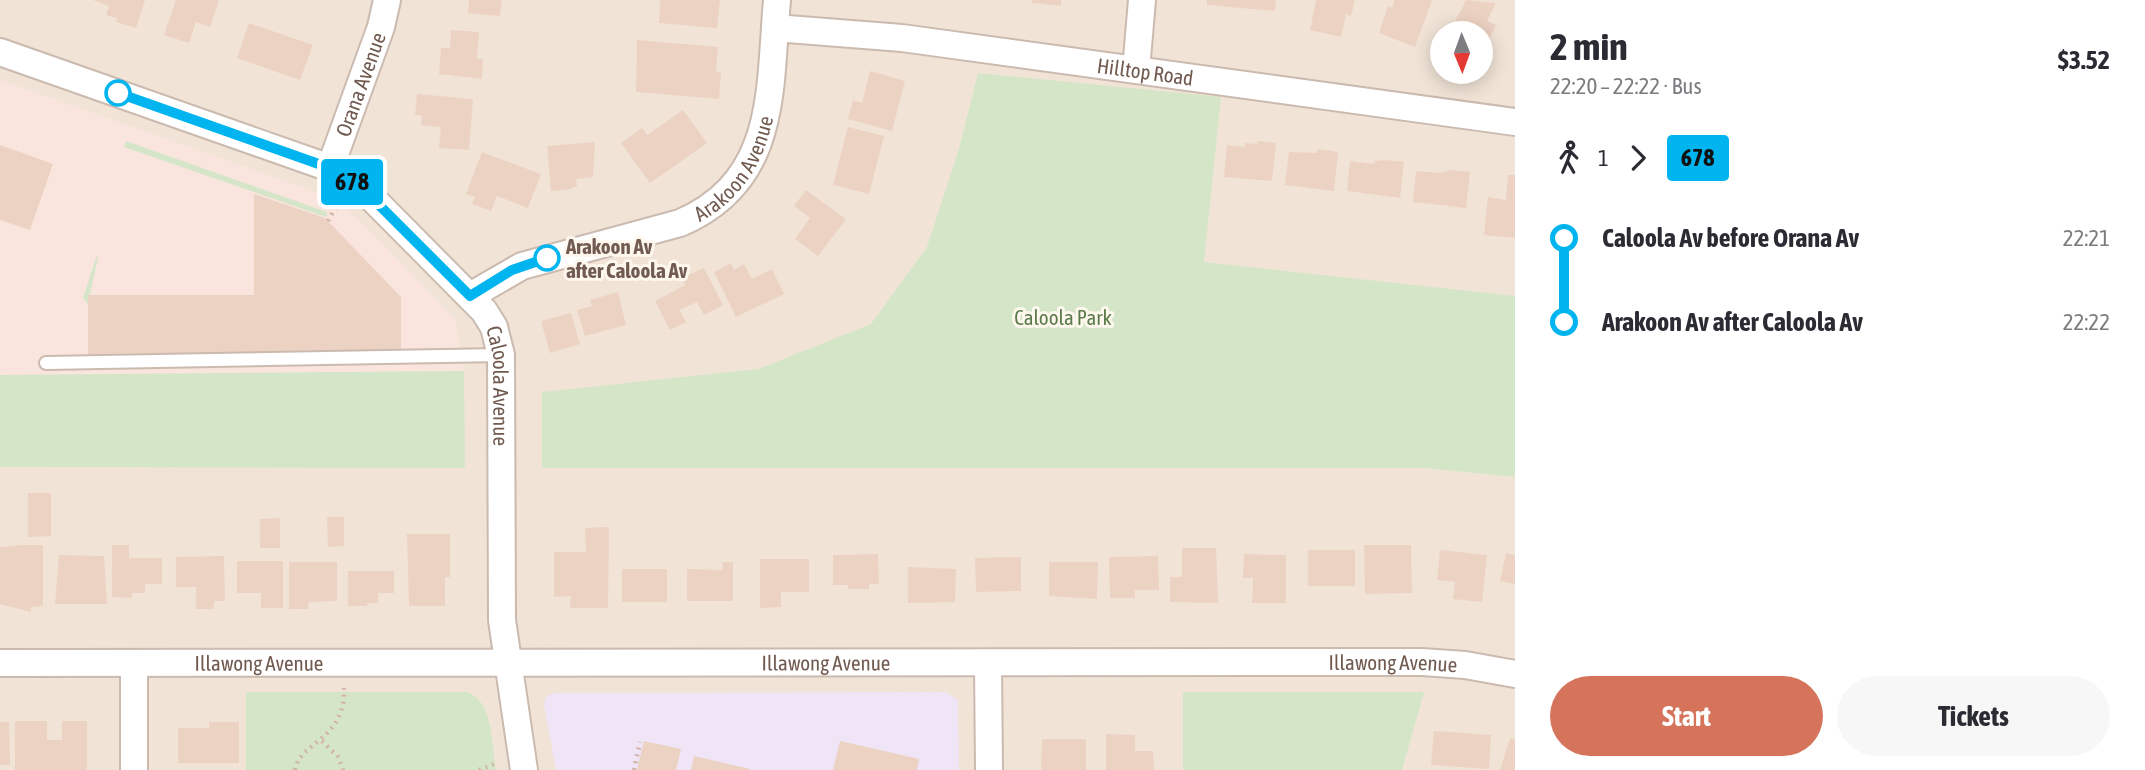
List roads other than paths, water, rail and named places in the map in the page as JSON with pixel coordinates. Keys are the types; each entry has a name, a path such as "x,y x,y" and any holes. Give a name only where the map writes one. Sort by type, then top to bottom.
{"street":[{"name":"Orana Avenue","path":"330,168 381,27 387,0"},
{"name":"Arakoon Avenue","path":"470,296 522,266 672,226 700,214 717,202 745,170 763,134 777,0"},
{"path":"1136,70 1142,0"},
{"name":"Hilltop Road","path":"775,28 902,38 1515,122"},
{"name":"Caloola Avenue","path":"0,52 330,168 363,189 470,296 494,327 500,355 502,620 524,770"},
{"name":"Illawong Avenue","path":"0,663 1422,662 1465,665 1515,674"},
{"path":"134,663 134,770"},
{"path":"988,663 989,770"}],"lane":[{"path":"46,363 500,355"}],"place":[{"name":"Arakoon Av after Caloola Av","path":"547,258"}],"park label":[{"name":"Caloola Park","path":"1063,317"}]}
